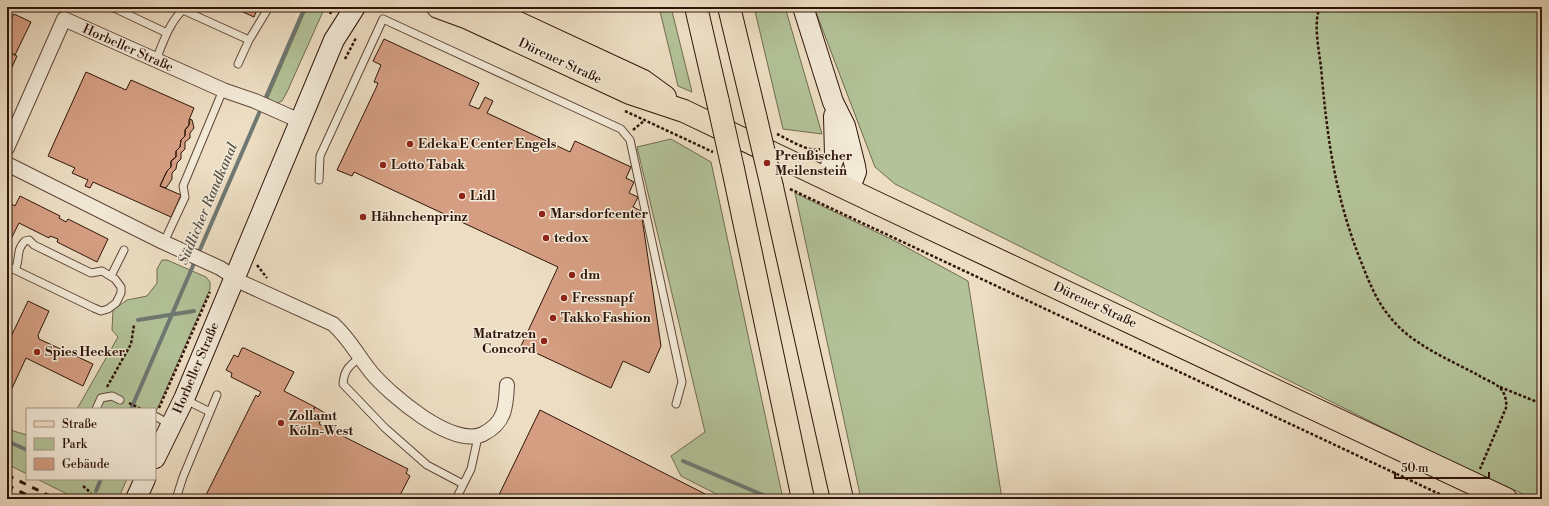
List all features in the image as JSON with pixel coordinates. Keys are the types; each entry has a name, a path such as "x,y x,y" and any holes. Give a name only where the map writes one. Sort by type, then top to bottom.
{"main road":[{"name":"Dürener Straße","path":"438,7 468,18 630,93 684,111 1506,499"},
{"name":"Dürener Straße","path":"484,7 643,81 684,111"},
{"path":"696,7 733,169 803,499"},
{"path":"729,7 756,120 778,187 842,499"},
{"path":"803,7 833,102 845,126 856,172 849,190"},
{"name":"Horbeller Straße","path":"156,453 163,420 184,399 300,120 349,8"},
{"path":"826,179 835,154 833,102"},
{"path":"136,499 145,480"}],"street":[{"name":"Horbeller Straße","path":"7,148 64,19 223,90 255,101 300,120"},
{"path":"7,164 164,242 220,268 234,277 333,324 342,332 372,373 397,398 434,425 458,434 478,437 492,429 501,419 506,406 507,385"}],"lane":[{"path":"112,7 167,33"},
{"path":"238,64 249,40 269,7"},
{"path":"156,60 167,33 179,13 183,10 249,40"},
{"path":"319,180 320,156 383,19 621,129 630,140 682,382 676,404"},
{"path":"164,242 185,197 183,186 223,90"},
{"path":"28,240 34,245 91,273 102,271 111,276 119,283 121,292 116,303 108,309 101,311 13,269 19,261 19,249 25,241 28,240"},
{"path":"111,276 124,250"},
{"path":"360,357 344,373 343,384 385,428 427,465 463,484"},
{"path":"176,499 217,395"},
{"path":"96,408 101,398 112,396 120,400"},
{"path":"184,399 210,412"},
{"path":"456,499 471,469 478,437"}],"path":[{"path":"1320,7 1318,11 1317,29 1326,126 1337,191 1349,233 1373,290 1389,317 1401,330 1499,387 1542,404"},
{"path":"626,135 645,120"},
{"path":"700,146 714,153"},
{"path":"778,187 1450,499"},
{"path":"101,398 131,344 134,325"},
{"path":"1475,484 1506,408 1507,401 1499,387"},
{"path":"120,400 139,408"},
{"path":"83,486 91,493"}],"green space":[{"path":"307,7 325,7 287,92 282,101 275,104 267,100"},
{"path":"659,7 671,7 692,92 678,86"},
{"path":"754,7 785,7 822,134 783,129"},
{"path":"814,7 1542,7 1542,499 1534,499 1430,451 895,184 875,167"},
{"path":"671,139 711,162 783,499 726,499 681,476 671,456 705,432 637,147"},
{"path":"795,193 895,241 968,281 1002,499 861,499"},
{"path":"162,260 167,260 206,277 210,282 210,289 156,412 156,408 78,408 118,337 112,330 113,310 127,300 147,296 157,283 157,269"},
{"path":"7,429 26,435 26,474 7,464"},
{"path":"39,480 127,480 118,499 77,499"}],"building":[{"path":"232,7 258,7 254,17"},
{"path":"7,14 12,17 14,14 31,22 15,55 7,51 10,41 7,39"},
{"name":"Marsdorfcenter","path":"384,39 479,83 469,105 479,109 485,97 493,101 487,113 570,152 575,141 631,167 626,178 634,182 629,193 638,197 633,207 641,211 661,346 649,373 623,361 611,388 521,346 558,267 354,172 352,176 337,170 378,83 374,82 381,65 373,61"},
{"path":"7,51 17,56 8,76 7,76"},
{"path":"86,72 126,90 131,80 194,108 189,120 189,125 185,130 185,136 181,140 180,147 176,151 176,157 171,161 171,167 167,171 160,186 181,195 171,217 93,182 90,188 85,186 88,180 72,173 75,168 48,156"},
{"path":"190,119 192,120 194,128 190,133 190,138 185,142 185,149 181,153 181,159 177,163 176,169 172,173 172,179 166,188 160,186 167,171 171,167 171,161 176,157 176,151 180,147 181,140 185,136 185,130 189,125"},
{"path":"20,196 60,216 59,218 66,222 68,219 108,239 97,262 57,242 58,239 50,236 49,238 19,223 7,247 7,201 15,206"},
{"name":"Spies Hecker","path":"28,301 49,311 38,335 39,339 93,364 83,386 26,358 7,399 7,345"},
{"name":"Zollamt Köln-West","path":"242,348 294,372 284,391 315,407 310,417 320,422 319,424 408,469 406,473 410,476 398,499 204,499 256,395 258,397 261,392 231,377 232,373 226,370 234,355 238,357"},
{"path":"315,407 325,413 320,422 310,417"},
{"path":"540,410 715,499 497,499"}],"waterway":[{"name":"Südlicher Randkanal","path":"131,408 305,7"},
{"path":"138,320 194,311"},
{"path":"7,441 26,450"},
{"path":"683,461 770,498"},
{"name":"Südlicher Randkanal","path":"96,491 101,480"}],"railway":[{"path":"7,475 56,499"},
{"path":"7,485 35,499"}],"place":[{"name":"Edeka E Center Engels","path":"410,144"},
{"name":"Preußischer Meilenstein","path":"767,163"},
{"name":"Lotto Tabak","path":"383,165"},
{"name":"Lidl","path":"462,196"},
{"name":"Marsdorfcenter","path":"542,214"},
{"name":"Hähnchenprinz","path":"363,217"},
{"name":"tedox","path":"546,238"},
{"name":"dm","path":"572,275"},
{"name":"Fressnapf","path":"564,298"},
{"name":"Takko Fashion","path":"553,318"},
{"name":"Matratzen Concord","path":"544,341"},
{"name":"Spies Hecker","path":"37,352"},
{"name":"Zollamt Köln-West","path":"281,423"}]}
